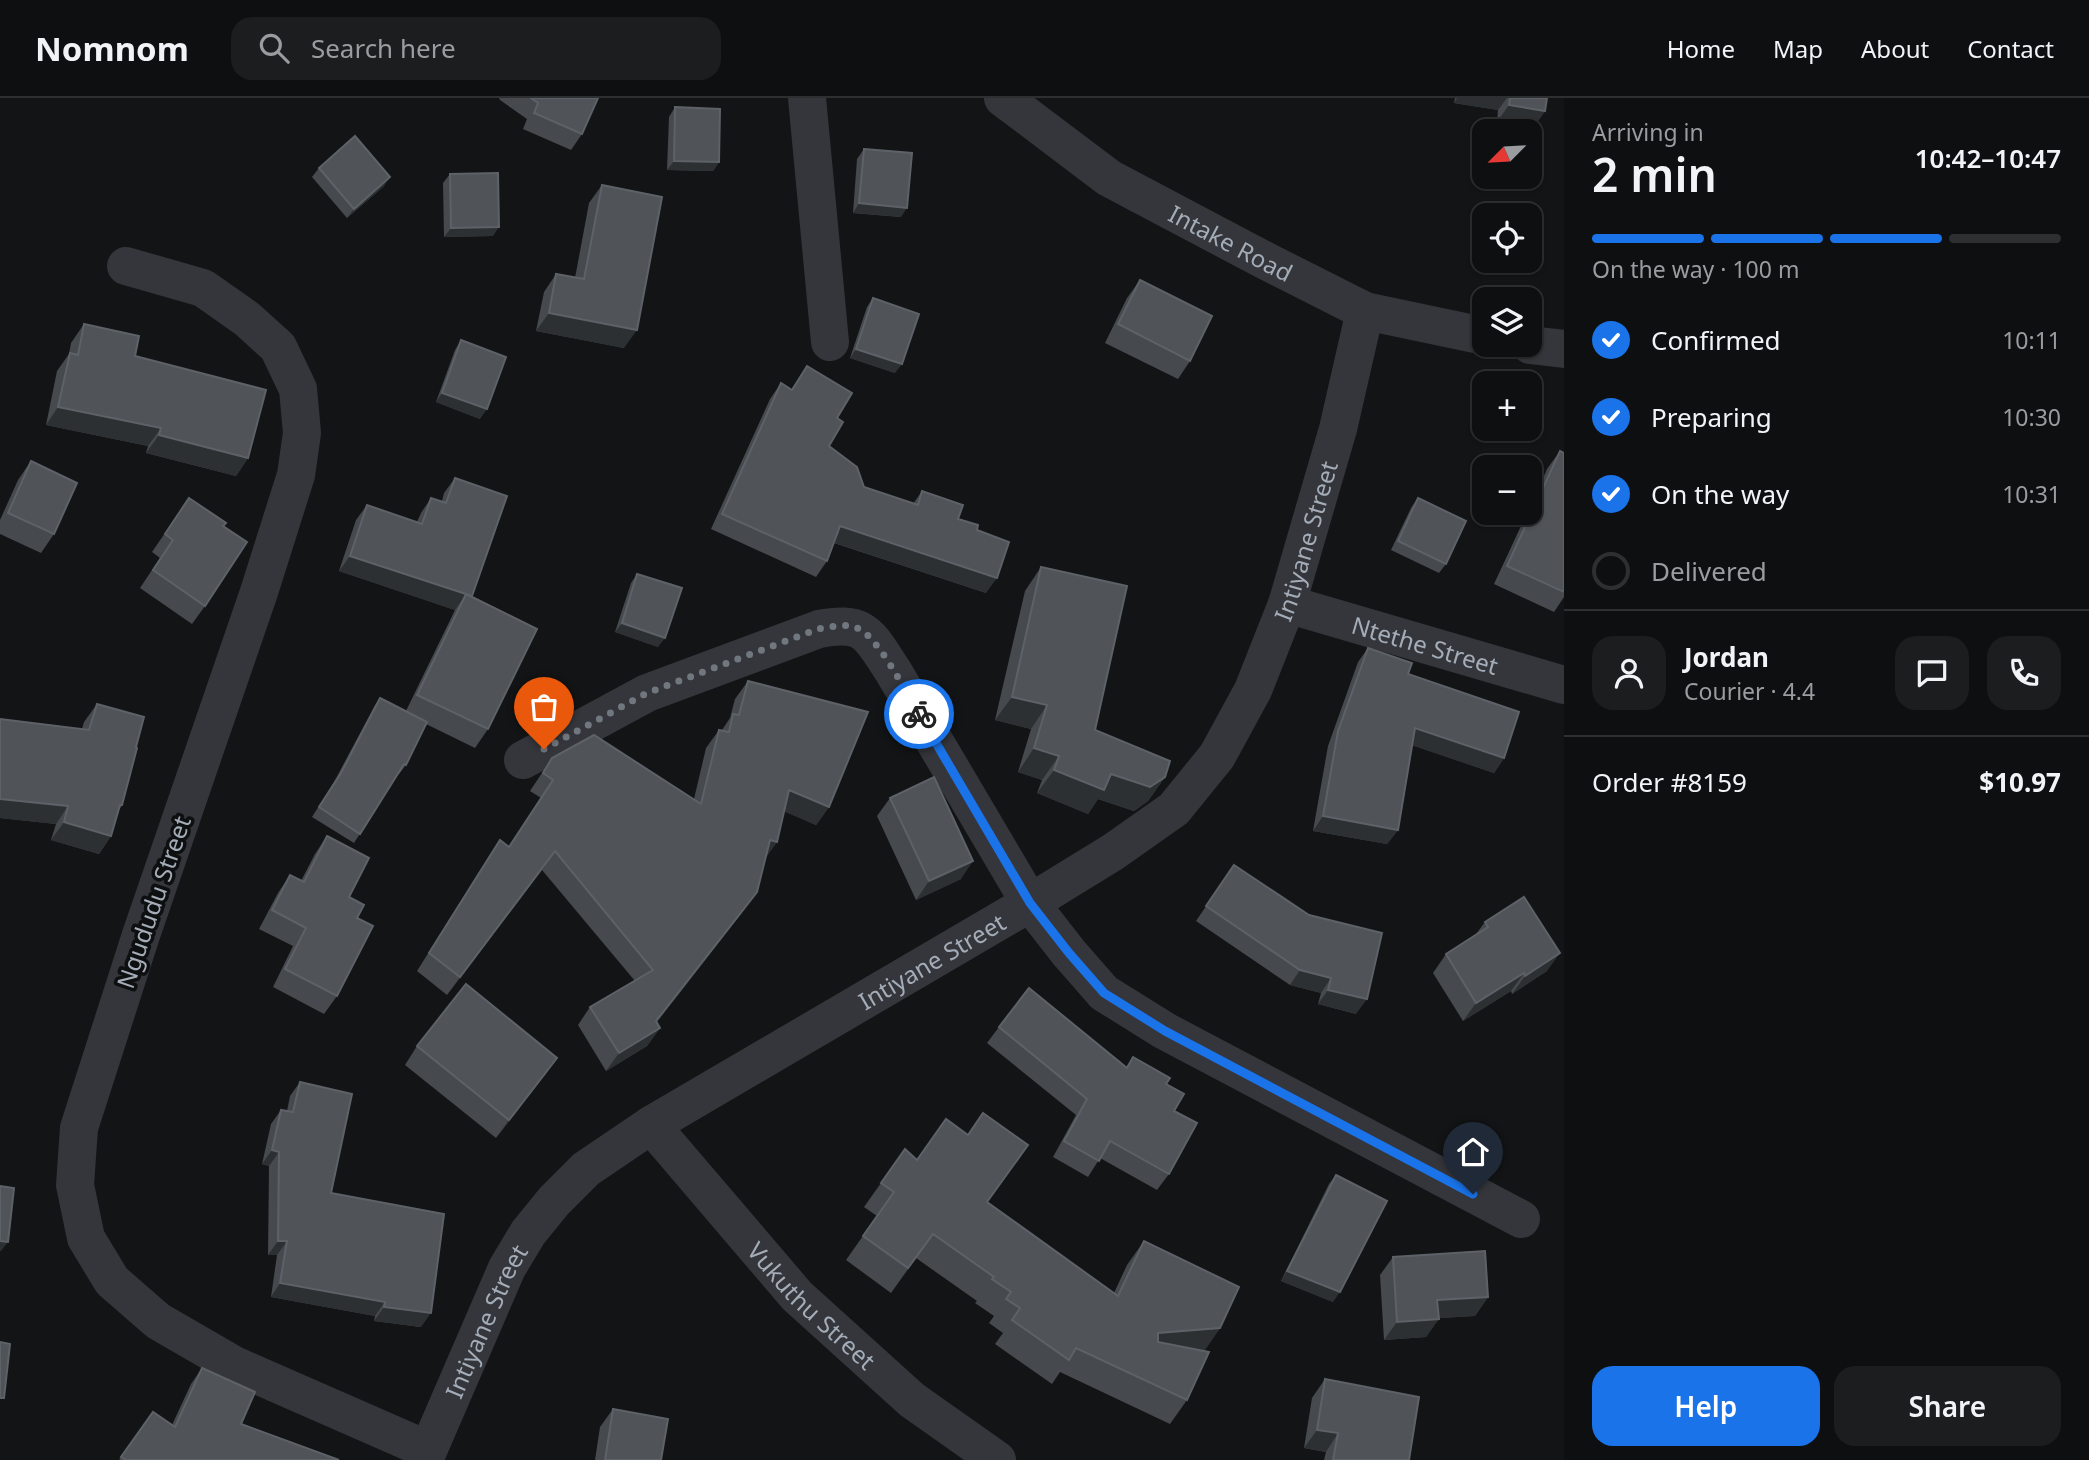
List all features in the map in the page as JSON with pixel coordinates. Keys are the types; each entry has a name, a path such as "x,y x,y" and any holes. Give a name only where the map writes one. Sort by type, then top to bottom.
{"street":[{"path":"807,98 830,342"},
{"name":"Intake Road","path":"1003,98 1109,178 1365,311 1472,333"},
{"name":"Ngududu Street","path":"126,266 203,288 247,319 278,347 298,390 302,433 296,475 264,579 141,935 79,1128 75,1185 86,1238 112,1281 158,1321 234,1365 426,1455"},
{"name":"Intiyane Street","path":"426,1455 507,1268 528,1233 554,1201 586,1169 651,1125 1030,903 1113,852 1174,809 1217,756 1253,690 1287,604 1338,429 1365,311"},
{"path":"1542,346 1564,349"},
{"name":"Ntethe Street","path":"1287,604 1564,685"},
{"path":"523,760 647,693 818,629 856,627 871,637 893,671 1030,903 1104,993 1165,1031 1521,1219"},
{"name":"Vukuthu Street","path":"651,1125 797,1296 912,1400 997,1460"}],"building":[{"path":"531,98 598,98 582,134 534,113 538,103"},
{"path":"1510,98 1547,98 1545,111 1509,105"},
{"path":"675,107 720,109 719,162 674,161"},
{"path":"355,136 390,177 354,209 319,168"},
{"path":"864,149 912,153 907,208 859,203"},
{"path":"498,173 499,227 451,228 450,174"},
{"path":"602,185 662,197 637,330 549,313 556,274 584,279"},
{"path":"1140,280 1212,316 1190,361 1118,324"},
{"path":"873,298 919,314 902,364 856,349"},
{"path":"84,324 139,336 135,356 266,390 248,458 159,435 161,428 58,407 70,353 78,355"},
{"path":"461,340 506,357 487,409 442,393"},
{"path":"807,366 852,393 837,418 843,422 829,446 857,467 864,487 918,505 922,491 963,505 958,519 978,525 977,530 1009,542 997,578 840,526 827,561 722,514 781,383 792,390"},
{"path":"1560,451 1564,453 1564,592 1507,566 1526,525 1542,525 1542,490"},
{"path":"31,461 77,483 54,534 8,513"},
{"path":"455,478 507,496 472,596 350,556 367,505 422,524 431,498 446,503"},
{"path":"189,498 226,523 223,526 247,542 205,606 153,570 173,540 165,534"},
{"path":"1418,498 1466,521 1446,564 1398,541"},
{"path":"1041,567 1127,586 1095,730 1170,761 1165,777 1150,787 1111,774 1104,790 1054,770 1059,756 1034,748 1047,705 1012,697"},
{"path":"637,574 682,588 665,638 622,623"},
{"path":"466,594 537,629 488,729 417,695"},
{"path":"1368,648 1412,663 1408,674 1519,712 1504,758 1415,728 1398,830 1323,816 1338,731"},
{"path":"748,681 868,712 829,807 789,790 777,842 770,840 757,892 656,1021 660,1028 619,1053 590,1007 653,970 555,851 460,977 429,953 500,840 509,847 553,780 543,773 552,758 594,735 701,804 719,730 729,732 733,714 739,715"},
{"path":"380,698 427,722 406,765 404,764 360,834 319,807 341,773"},
{"path":"97,704 144,717 122,805 111,836 64,822 68,806 0,799 0,719 89,730"},
{"path":"934,777 973,861 929,881 890,798"},
{"path":"327,836 369,858 349,897 364,905 357,918 373,926 337,996 285,969 306,928 272,910 290,875 304,882"},
{"path":"1234,865 1309,915 1382,933 1367,999 1328,990 1331,978 1300,970 1206,906"},
{"path":"1524,897 1560,953 1476,1003 1446,954 1488,927 1485,922"},
{"path":"466,984 557,1058 509,1120 417,1046"},
{"path":"1029,988 1127,1068 1133,1057 1170,1078 1166,1084 1184,1094 1174,1111 1197,1123 1169,1174 1110,1141 1099,1161 1064,1141 1087,1099 999,1027"},
{"path":"300,1082 352,1094 331,1193 444,1214 431,1313 384,1307 385,1302 280,1283 287,1241 278,1241 279,1152 272,1150 281,1110 293,1112"},
{"path":"983,1113 1028,1145 987,1202 1118,1296 1144,1241 1239,1287 1220,1328 1158,1333 1158,1342 1209,1352 1187,1400 1076,1348 1069,1360 1012,1320 1020,1308 1006,1299 1011,1292 933,1234 908,1268 863,1236 894,1192 881,1183 905,1149 917,1160 946,1119 968,1135"},
{"path":"1336,1175 1387,1201 1340,1292 1287,1271"},
{"path":"0,1186 14,1188 8,1242 0,1241"},
{"path":"1485,1251 1488,1297 1437,1300 1439,1319 1397,1322 1393,1257"},
{"path":"0,1342 10,1344 4,1398 0,1398"},
{"path":"202,1368 255,1392 241,1424 339,1460 126,1460 121,1457 153,1412 175,1427"},
{"path":"1325,1379 1419,1397 1409,1460 1333,1460 1338,1433 1317,1430"},
{"path":"613,1409 668,1419 661,1460 605,1460"}],"way so far":[{"path":"544,749 647,693 741,656 818,629 837,626 856,627 871,637 919,714"}],"route":[{"path":"919,714 1030,903 1104,993 1165,1031 1473,1194"}]}
